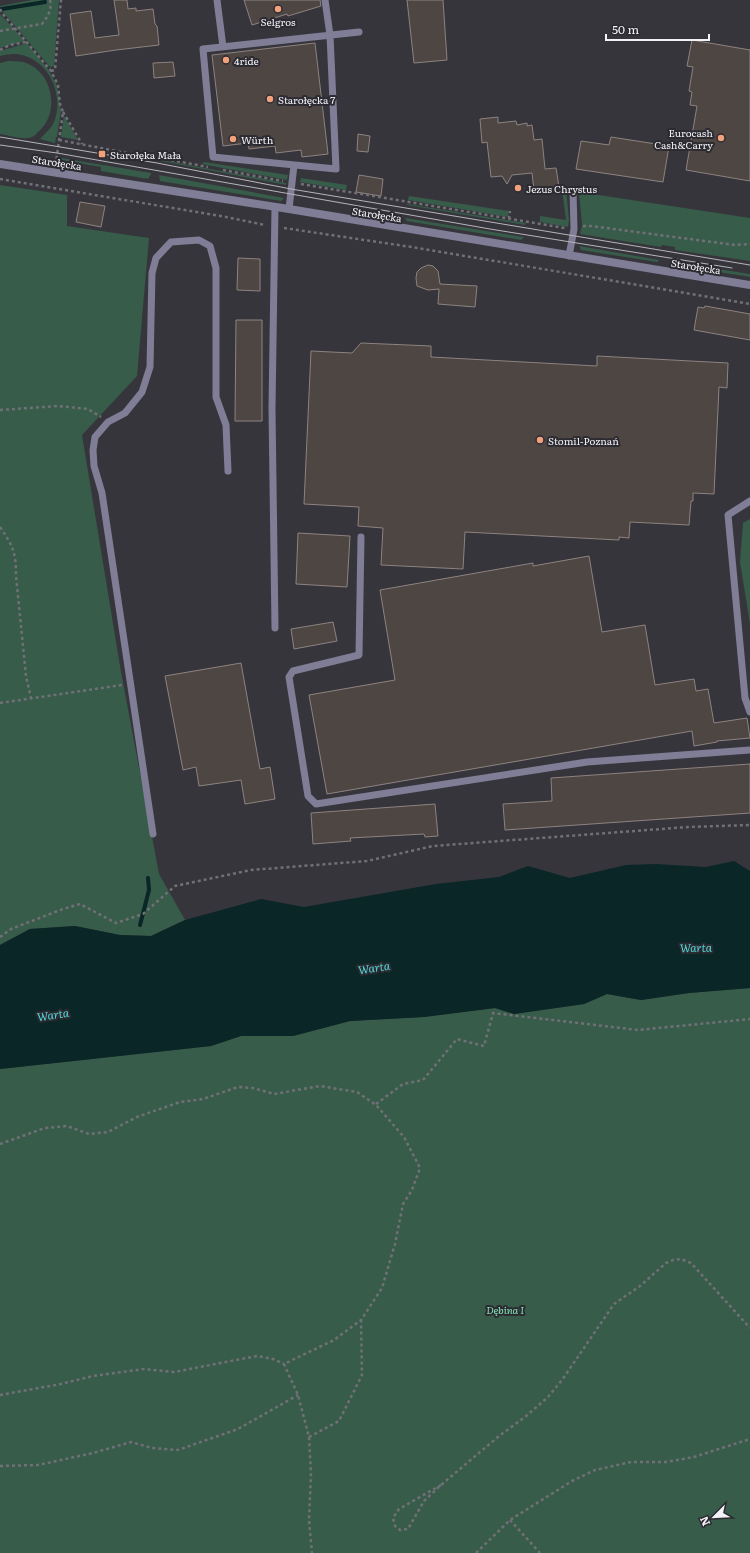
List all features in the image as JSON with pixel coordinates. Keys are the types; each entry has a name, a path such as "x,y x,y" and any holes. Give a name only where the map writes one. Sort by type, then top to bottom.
{"street":[{"name":"Starołęcka","path":"0,164 289,209 750,285"}],"lane":[{"path":"217,0 223,47"},
{"path":"325,0 330,35 336,169 213,157 203,49 223,47 330,35 359,32"},
{"path":"289,209 294,165"},
{"path":"569,256 574,230 573,191"},
{"path":"274,628 272,408 275,207"},
{"path":"153,834 102,494 94,466 93,450 95,437 108,422 125,413 142,392 150,367 152,273 156,258 171,242 200,240 210,246 216,268 216,397 226,425 228,471"},
{"path":"750,501 728,515 745,698 750,712"},
{"path":"361,537 359,655 293,671 289,677 308,796 316,804 587,762 750,750"}],"path":[{"path":"0,31 42,24 49,15 51,6 50,0"},
{"path":"51,71 55,70 61,0"},
{"path":"0,9 51,71 58,85 60,104 63,112 82,144"},
{"path":"0,50 10,45 27,42"},
{"path":"49,160 56,162 63,112"},
{"path":"59,140 158,159 166,158 210,167"},
{"path":"218,168 292,183 574,230 585,226 591,226 735,245 750,244"},
{"path":"0,179 226,217 275,227 373,241 750,304"},
{"path":"509,219 510,211"},
{"path":"0,410 58,406 88,408 108,422"},
{"path":"0,527 10,541 16,559 16,576 26,676 31,698"},
{"path":"0,703 130,684"},
{"path":"0,937 11,929 80,904 116,923 143,914 175,886 251,870 367,860 433,846 680,828 750,825"},
{"path":"376,1104 403,1084 423,1080 456,1038 484,1046 493,1013 638,1030 750,1019"},
{"path":"0,1144 45,1128 67,1126 89,1134 108,1132 137,1117 180,1102 203,1099 238,1087 253,1088 274,1094 320,1086 357,1092 376,1104 404,1137 420,1168 412,1190 403,1204 395,1244 382,1288 361,1320 334,1340 284,1364"},
{"path":"441,1485 399,1509 393,1518 395,1526 400,1530 408,1529 424,1501 499,1436 526,1417 548,1397 562,1380 614,1304 640,1286 656,1270 666,1263 681,1259 691,1263 750,1328"},
{"path":"309,1437 339,1421 362,1375 361,1320"},
{"path":"0,1395 61,1384 93,1376 144,1369 174,1372 257,1356 273,1359 284,1364 298,1395 309,1437 311,1472 309,1520 312,1553"},
{"path":"0,1466 38,1465 93,1453 131,1442 152,1448 178,1450 238,1429 298,1395"},
{"path":"476,1553 510,1520 572,1481 595,1470 631,1462 666,1462 694,1457 750,1439"},
{"path":"510,1520 540,1553"}],"green space":[{"path":"32,0 59,0 54,66 50,67 3,12 0,6"},
{"path":"0,14 25,41 0,48"},
{"path":"27,43 48,69 57,86 61,111 55,143 40,139 53,125 57,112 56,92 48,74 42,66 25,56 12,54 0,56 0,51"},
{"path":"8,61 23,62 33,67 41,74 47,83 50,93 50,114 45,124 36,134 28,138 0,134 0,63"},
{"path":"64,116 78,140 61,137"},
{"path":"61,158 151,174 148,179 101,171 101,167 61,160"},
{"path":"161,161 286,183 286,185"},
{"path":"204,162 288,175 287,180 202,164"},
{"path":"159,175 284,198 281,201 160,181"},
{"path":"301,178 347,185 346,190 300,182"},
{"path":"0,185 67,195 67,226 149,238 137,376 82,435 121,672 159,874 185,920 151,936 120,935 75,926 30,929 0,945"},
{"path":"562,189 566,189 569,220 568,227 540,222 540,216 566,220"},
{"path":"579,192 750,218 750,261 675,250 675,247 662,245 661,247 580,234 582,225"},
{"path":"409,196 509,211 508,217 408,200"},
{"path":"407,204 526,223 525,225"},
{"path":"405,218 524,237 521,240 407,221"},
{"path":"579,246 659,260 657,262 581,250"},
{"path":"673,262 750,274 750,277 675,265"},
{"path":"750,519 750,624 740,562 743,523"},
{"name":"Dębina I","path":"750,988 750,1553 0,1553 0,1069 211,1046 241,1036 293,1036 350,1021 424,1017 495,1008 514,1014 584,1004 607,994 641,1000 689,993"}],"water":[{"name":"Warta","path":"734,861 750,871 750,988 689,993 641,1000 607,994 584,1004 514,1014 495,1008 424,1017 350,1021 293,1036 241,1036 211,1046 0,1069 0,945 30,929 75,926 120,935 151,936 185,920 261,899 304,907 436,884 499,877 528,866 570,878 626,865 656,864 706,867"}],"building":[{"path":"114,0 127,0 128,9 136,8 136,11 153,9 159,45 76,56 70,14 91,11 95,38 119,35"},
{"name":"Selgros","path":"244,0 320,0 321,6 288,16 287,14 252,25"},
{"path":"407,0 443,0 447,60 414,63"},
{"name":"Eurocash Cash&Carry","path":"692,40 750,50 750,181 686,170 697,106 690,105 692,92 689,91 693,67 687,66"},
{"name":"Starołęcka 7","path":"315,43 328,154 302,157 301,150 276,153 275,146 249,149 248,143 223,146 212,55"},
{"path":"173,62 175,76 154,78 153,63"},
{"path":"498,117 498,123 516,121 517,125 527,123 527,126 532,125 534,140 542,139 545,169 556,168 559,187 534,190 532,173 512,175 507,184 502,176 491,177 487,142 482,143 480,119"},
{"path":"358,134 370,136 368,152 357,151"},
{"path":"611,137 669,146 663,182 576,169 581,141 609,145"},
{"path":"359,175 383,179 381,196 356,192"},
{"path":"80,202 105,206 101,227 76,222"},
{"path":"238,258 260,259 260,291 237,290"},
{"path":"428,265 433,266 438,271 440,284 477,286 475,307 438,304 439,289 428,290 417,286 417,272 421,268"},
{"path":"705,306 750,314 750,340 694,330 698,307 704,308"},
{"path":"236,320 262,320 262,421 235,421"},
{"name":"Stomil-Poznań","path":"361,343 431,346 431,357 597,366 597,356 728,363 727,388 719,387 714,494 693,493 689,525 630,522 629,538 619,537 619,540 465,532 463,569 381,565 383,528 358,526 359,507 304,504 311,351 352,353"},
{"path":"298,533 350,536 347,587 296,584"},
{"path":"589,556 602,632 645,625 655,685 694,679 696,691 708,689 714,723 747,718 750,738 717,741 694,746 692,731 327,794 309,695 395,680 380,590 533,563 533,566"},
{"path":"333,622 337,641 294,649 291,629"},
{"path":"241,663 260,769 270,767 275,799 245,804 241,780 199,786 196,767 183,770 165,676"},
{"path":"750,764 750,813 505,830 503,804 552,801 551,778"},
{"path":"435,804 438,836 425,837 424,834 350,838 351,841 313,844 311,813"}],"waterway":[{"path":"2,9 45,2"},
{"path":"140,925 149,890 148,878"}],"tram line":[{"path":"0,137 157,163 291,189 750,265"},
{"path":"0,145 57,153 490,229 732,268"}],"place":[{"name":"Selgros","path":"278,9"},
{"name":"4ride","path":"226,60"},
{"name":"Starołęcka 7","path":"270,99"},
{"name":"Eurocash Cash&Carry","path":"721,138"},
{"name":"Würth","path":"233,139"},
{"name":"Starołęka Mała","path":"102,154"},
{"name":"Jezus Chrystus","path":"518,188"},
{"name":"Stomil-Poznań","path":"540,440"}]}
